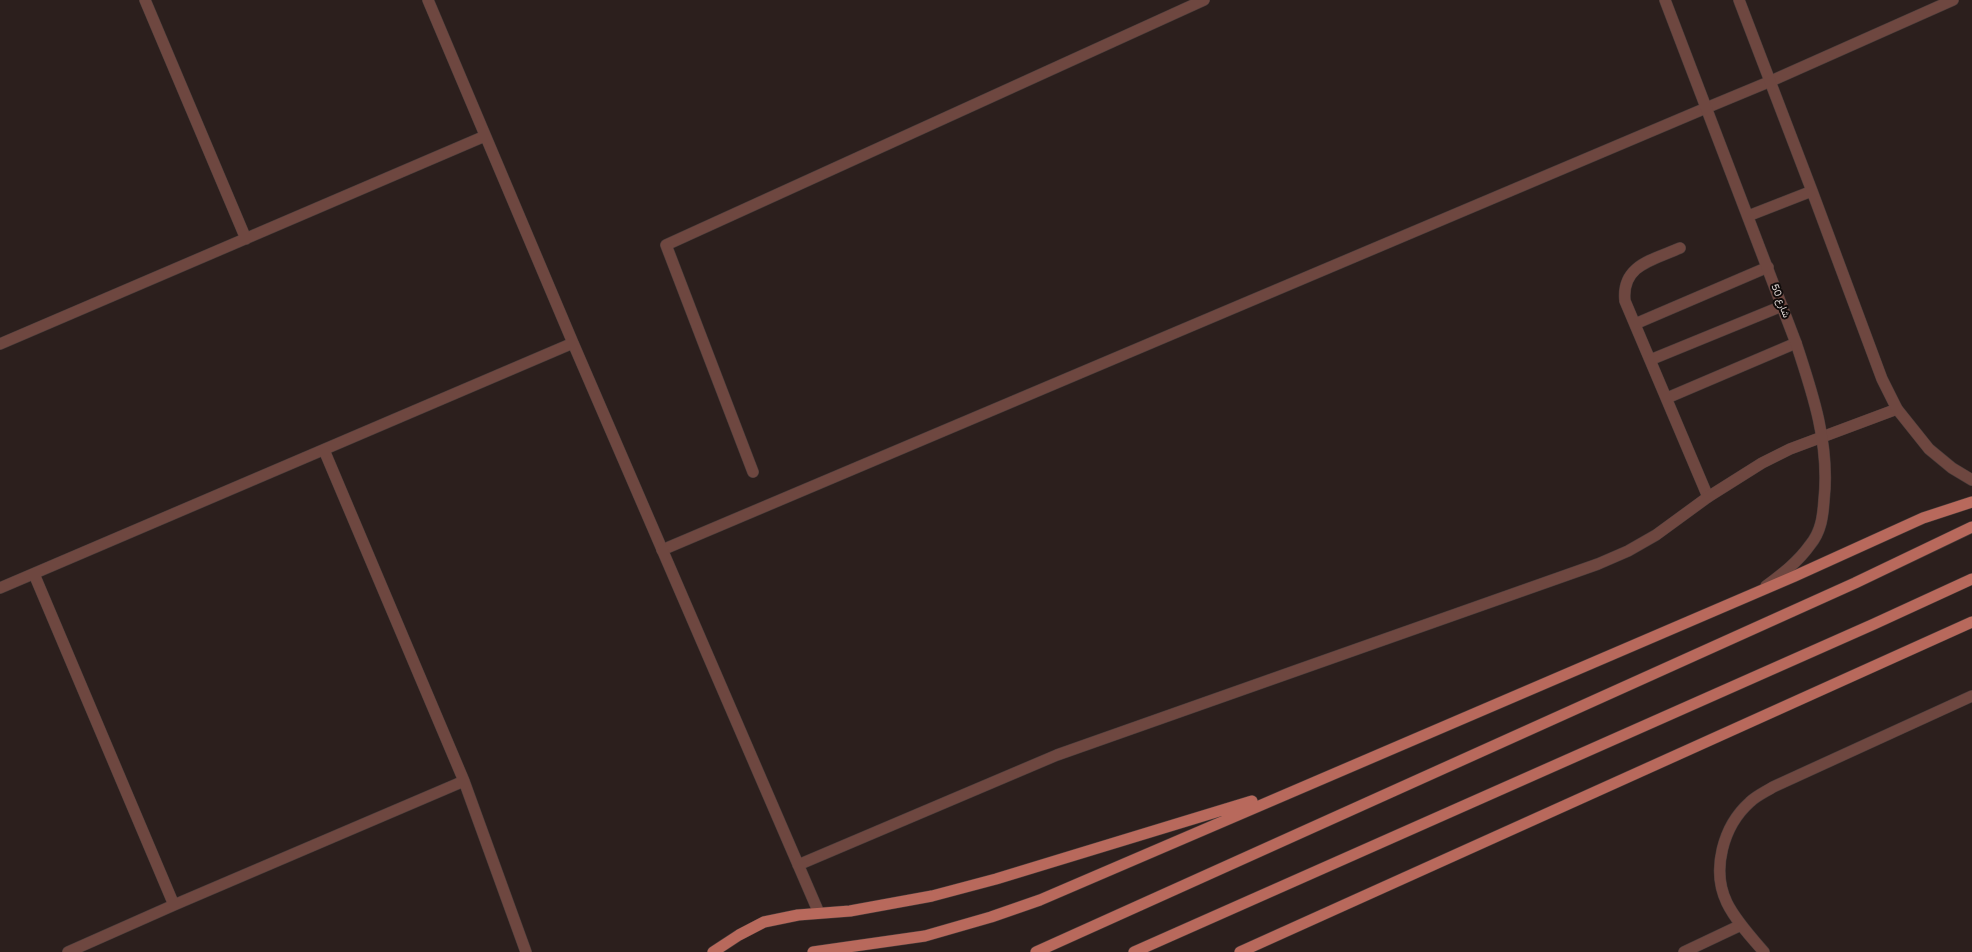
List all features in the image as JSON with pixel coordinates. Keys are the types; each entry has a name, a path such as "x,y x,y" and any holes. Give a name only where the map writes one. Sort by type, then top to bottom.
{"main road":[{"path":"813,952 926,936 991,918 1088,880 1760,591 1923,518 1972,502"},
{"path":"1036,952 1840,589 1972,527"},
{"path":"1134,952 1860,631 1972,579"},
{"path":"1240,952 1972,622"},
{"path":"713,951 739,934 764,922 819,913 850,911 932,896 996,879 1241,805 1334,773"}],"street":[{"path":"145,0 246,239"},
{"path":"428,0 573,343 819,913"},
{"path":"753,472 666,245 1204,0"},
{"name":"شارع 50","path":"1665,0 1796,343 1811,388 1823,438 1826,482 1822,522 1811,545 1788,570 1760,591"},
{"path":"1739,0 1771,81 1882,379 1897,409 1929,449 1952,468 1972,480"},
{"path":"662,550 1771,81 1953,0"},
{"path":"0,344 485,136"},
{"path":"1748,216 1812,191"},
{"path":"1680,248 1637,267 1630,273 1626,281 1624,291 1625,301 1708,497"},
{"path":"1635,324 1768,267"},
{"path":"1650,360 1782,306"},
{"path":"0,588 573,343"},
{"path":"1667,398 1796,343"},
{"path":"798,865 1064,753 1598,564 1628,551 1656,535 1708,497 1790,449 1823,438 1897,409"},
{"path":"324,450 464,781 526,952"},
{"path":"34,574 174,905"},
{"path":"1764,952 1742,925 1727,903 1719,877 1722,850 1732,824 1749,802 1773,787 1972,696"},
{"path":"68,952 464,781"},
{"path":"1684,952 1742,925"}]}
